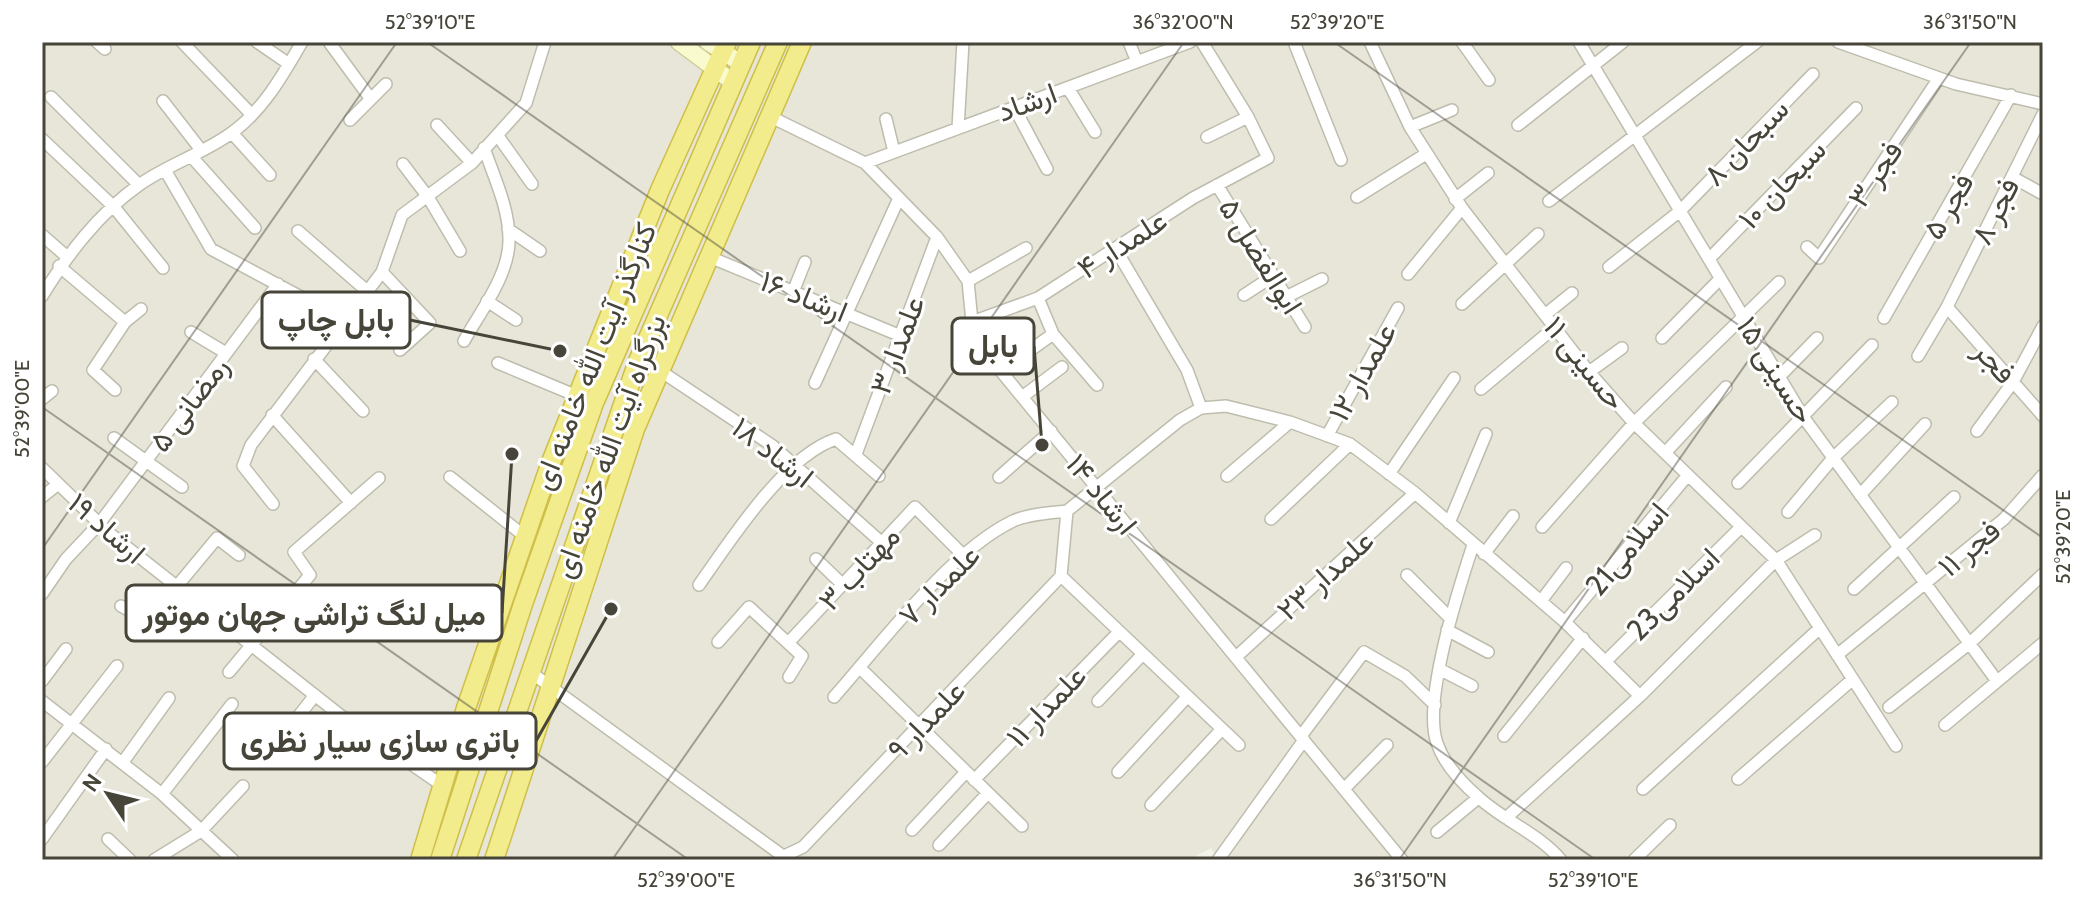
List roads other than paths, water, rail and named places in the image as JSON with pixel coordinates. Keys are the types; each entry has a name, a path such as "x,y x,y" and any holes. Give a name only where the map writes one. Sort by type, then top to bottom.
{"highway":[{"name":"بزرگراه آیت الله خامنه ای","path":"440,860 571,467 622,337 751,42"},
{"name":"بزرگراه آیت الله خامنه ای","path":"466,860 615,423 655,316 778,42"},
{"path":"494,860 635,429 691,292 802,42"},
{"name":"کنارگذر آیت الله خامنه ای","path":"420,860 523,535 602,330 716,70 719,45"},
{"path":"670,284 691,292"},
{"path":"655,316 677,326"},
{"path":"602,330 622,337"},
{"path":"615,423 635,429"},
{"path":"551,462 571,467"},
{"path":"502,599 523,604"},
{"path":"466,708 486,718"},
{"path":"477,828 501,835"}],"main road":[{"path":"719,45 742,64"},
{"path":"688,46 734,83"},
{"path":"688,46 699,72 699,108"}],"street":[{"path":"182,42 251,114"},
{"path":"257,42 289,64"},
{"path":"42,296 63,261 139,185 232,133 265,101 302,42"},
{"path":"329,42 370,98"},
{"path":"273,504 243,466 251,445 382,272 402,215 472,163 526,103 545,42"},
{"path":"958,128 963,42"},
{"path":"1129,42 1137,62"},
{"name":"ارشاد","path":"865,163 1190,42"},
{"path":"1202,42 1248,117 1207,137"},
{"path":"1294,42 1341,160"},
{"name":"حسینی ۱۱","path":"1370,42 1410,127 1459,204 1589,372 1634,423 1776,560 1896,746"},
{"path":"1462,42 1489,80"},
{"name":"حسینی ۱۵","path":"1579,42 1804,418 1997,681"},
{"path":"1518,125 1623,42"},
{"path":"1549,201 1757,42"},
{"path":"1838,42 1939,78 2043,104"},
{"name":"سبحان ۸","path":"1609,267 1680,211 1813,74"},
{"name":"فجر ۳","path":"1807,247 1819,258 1939,78"},
{"path":"350,120 386,84"},
{"path":"1068,88 1095,132"},
{"name":"فجر ۵","path":"1884,318 2011,95"},
{"path":"51,97 139,185"},
{"path":"163,101 196,153 255,228"},
{"path":"1014,107 1047,169"},
{"name":"سبحان ۱۰","path":"1709,259 1856,108"},
{"path":"1410,127 1452,110"},
{"name":"ارشاد ۱۴","path":"769,116 865,163 937,237 968,281 972,322 986,353 1402,860"},
{"name":"علمدار ۴","path":"972,322 1038,298 1217,185 1268,158 1248,117"},
{"path":"886,119 894,152"},
{"name":"فجر ۸","path":"1918,356 1947,307 2041,122"},
{"path":"437,125 472,163"},
{"path":"232,133 270,175"},
{"path":"498,136 532,184"},
{"path":"42,139 114,207 163,268"},
{"path":"464,341 503,270 510,241 504,207 484,148"},
{"path":"1357,197 1426,154"},
{"path":"403,164 428,197 460,251"},
{"path":"165,170 211,249 344,320"},
{"path":"1408,274 1459,204 1488,173"},
{"path":"2012,177 2043,194"},
{"name":"ابوالفضل ۵","path":"1217,185 1305,327"},
{"path":"815,383 899,198"},
{"path":"508,229 540,251"},
{"path":"298,231 367,291"},
{"path":"1462,304 1538,234"},
{"path":"42,235 63,261 125,322"},
{"name":"علمدار ۳","path":"856,454 937,237"},
{"path":"968,281 1026,248"},
{"path":"1115,248 1187,370 1201,408"},
{"name":"ارشاد ۱۶","path":"707,256 901,336"},
{"path":"793,292 805,262"},
{"path":"382,272 430,323 400,350"},
{"path":"1244,295 1273,276"},
{"path":"1286,297 1322,279"},
{"path":"1662,338 1720,279"},
{"path":"1542,527 1634,423 1779,282"},
{"name":"رمضانی ۵","path":"42,594 66,559 99,524 278,284"},
{"path":"1546,314 1572,293"},
{"path":"1038,298 1053,334 1097,385"},
{"path":"487,301 516,320"},
{"name":"فجر","path":"1947,307 2043,416"},
{"name":"علمدار ۱۲","path":"1327,436 1398,308"},
{"path":"115,390 93,370 125,322 141,309"},
{"path":"1977,431 2013,382 2043,326"},
{"path":"1481,389 1555,327"},
{"path":"191,332 226,353"},
{"path":"1032,349 1053,334"},
{"path":"1779,377 1817,338"},
{"path":"1738,483 1872,345"},
{"path":"1589,372 1622,348"},
{"path":"314,359 363,411"},
{"path":"498,363 577,396"},
{"path":"1022,397 1062,367"},
{"name":"ارشاد ۱۸","path":"659,370 773,446 881,542"},
{"path":"1389,474 1454,378"},
{"path":"1666,452 1726,387"},
{"path":"1788,512 1833,458 1892,402"},
{"path":"1239,745 1061,576 1067,511 1180,420 1201,408 1226,406 1290,422 1350,444 1415,493 1541,601 1640,696"},
{"path":"272,415 351,503"},
{"path":"1227,476 1290,422"},
{"path":"1860,495 1925,424"},
{"path":"999,477 1051,431"},
{"path":"1449,523 1486,434"},
{"path":"114,438 182,487"},
{"path":"699,585 742,522 817,446 836,439 879,476"},
{"path":"1271,519 1350,444"},
{"name":"ارشاد ۱۹","path":"42,468 99,524 178,588 315,695 443,786"},
{"name":"اسلامی21","path":"1565,622 1688,475"},
{"name":"فجر ۱۱","path":"1837,655 2004,519 2043,475"},
{"path":"450,477 523,535"},
{"path":"229,672 310,575 294,552 379,478"},
{"path":"42,497 57,485"},
{"name":"علمدار ۲۳","path":"1236,657 1415,493"},
{"path":"1854,589 1954,497"},
{"name":"مهتاب ۳","path":"788,643 915,507 964,556"},
{"name":"علمدار ۷","path":"834,697 964,556 989,535 1016,519 1067,511"},
{"path":"1484,554 1513,516"},
{"name":"اسلامی23","path":"1606,661 1741,527"},
{"path":"1506,818 1640,696 1776,560 1815,535"},
{"path":"121,606 148,621 217,538 239,555"},
{"path":"1473,545 1448,624 1435,705 1436,742 1452,771 1478,798 1546,842 1561,860"},
{"path":"816,559 842,584"},
{"path":"1541,601 1566,568"},
{"path":"1889,707 1970,643 2043,574"},
{"path":"1407,575 1448,624 1488,652"},
{"name":"علمدار ۹","path":"786,858 803,847 1061,576"},
{"path":"718,642 749,607 802,656 789,677"},
{"path":"1643,789 1820,628"},
{"name":"علمدار ۱۱","path":"912,830 1118,633"},
{"path":"1504,736 1583,638"},
{"path":"1945,725 2043,643"},
{"path":"42,681 66,649"},
{"path":"1218,860 1364,652 1405,676 1435,705"},
{"path":"1098,701 1142,655"},
{"path":"42,762 117,666"},
{"path":"860,668 1022,826"},
{"path":"1441,670 1472,686"},
{"path":"529,671 786,858"},
{"path":"1738,779 1853,679"},
{"path":"290,727 315,695"},
{"path":"1118,772 1187,697"},
{"path":"123,762 169,698"},
{"path":"42,701 162,794 233,860"},
{"path":"162,794 232,704"},
{"path":"1151,805 1222,729"},
{"path":"1344,789 1387,745"},
{"path":"42,839 106,749"},
{"path":"154,860 201,831 243,786"},
{"path":"939,845 988,793"},
{"path":"1437,832 1478,798"},
{"path":"1634,860 1670,825"},
{"path":"108,839 130,860"}],"place":[{"name":"بابل چاپ","path":"560,351"},
{"name":"بابل","path":"1042,445"},
{"name":"میل لنگ تراشی جهان موتور","path":"512,454"},
{"name":"باتری سازی سیار نظری","path":"611,609"}]}
